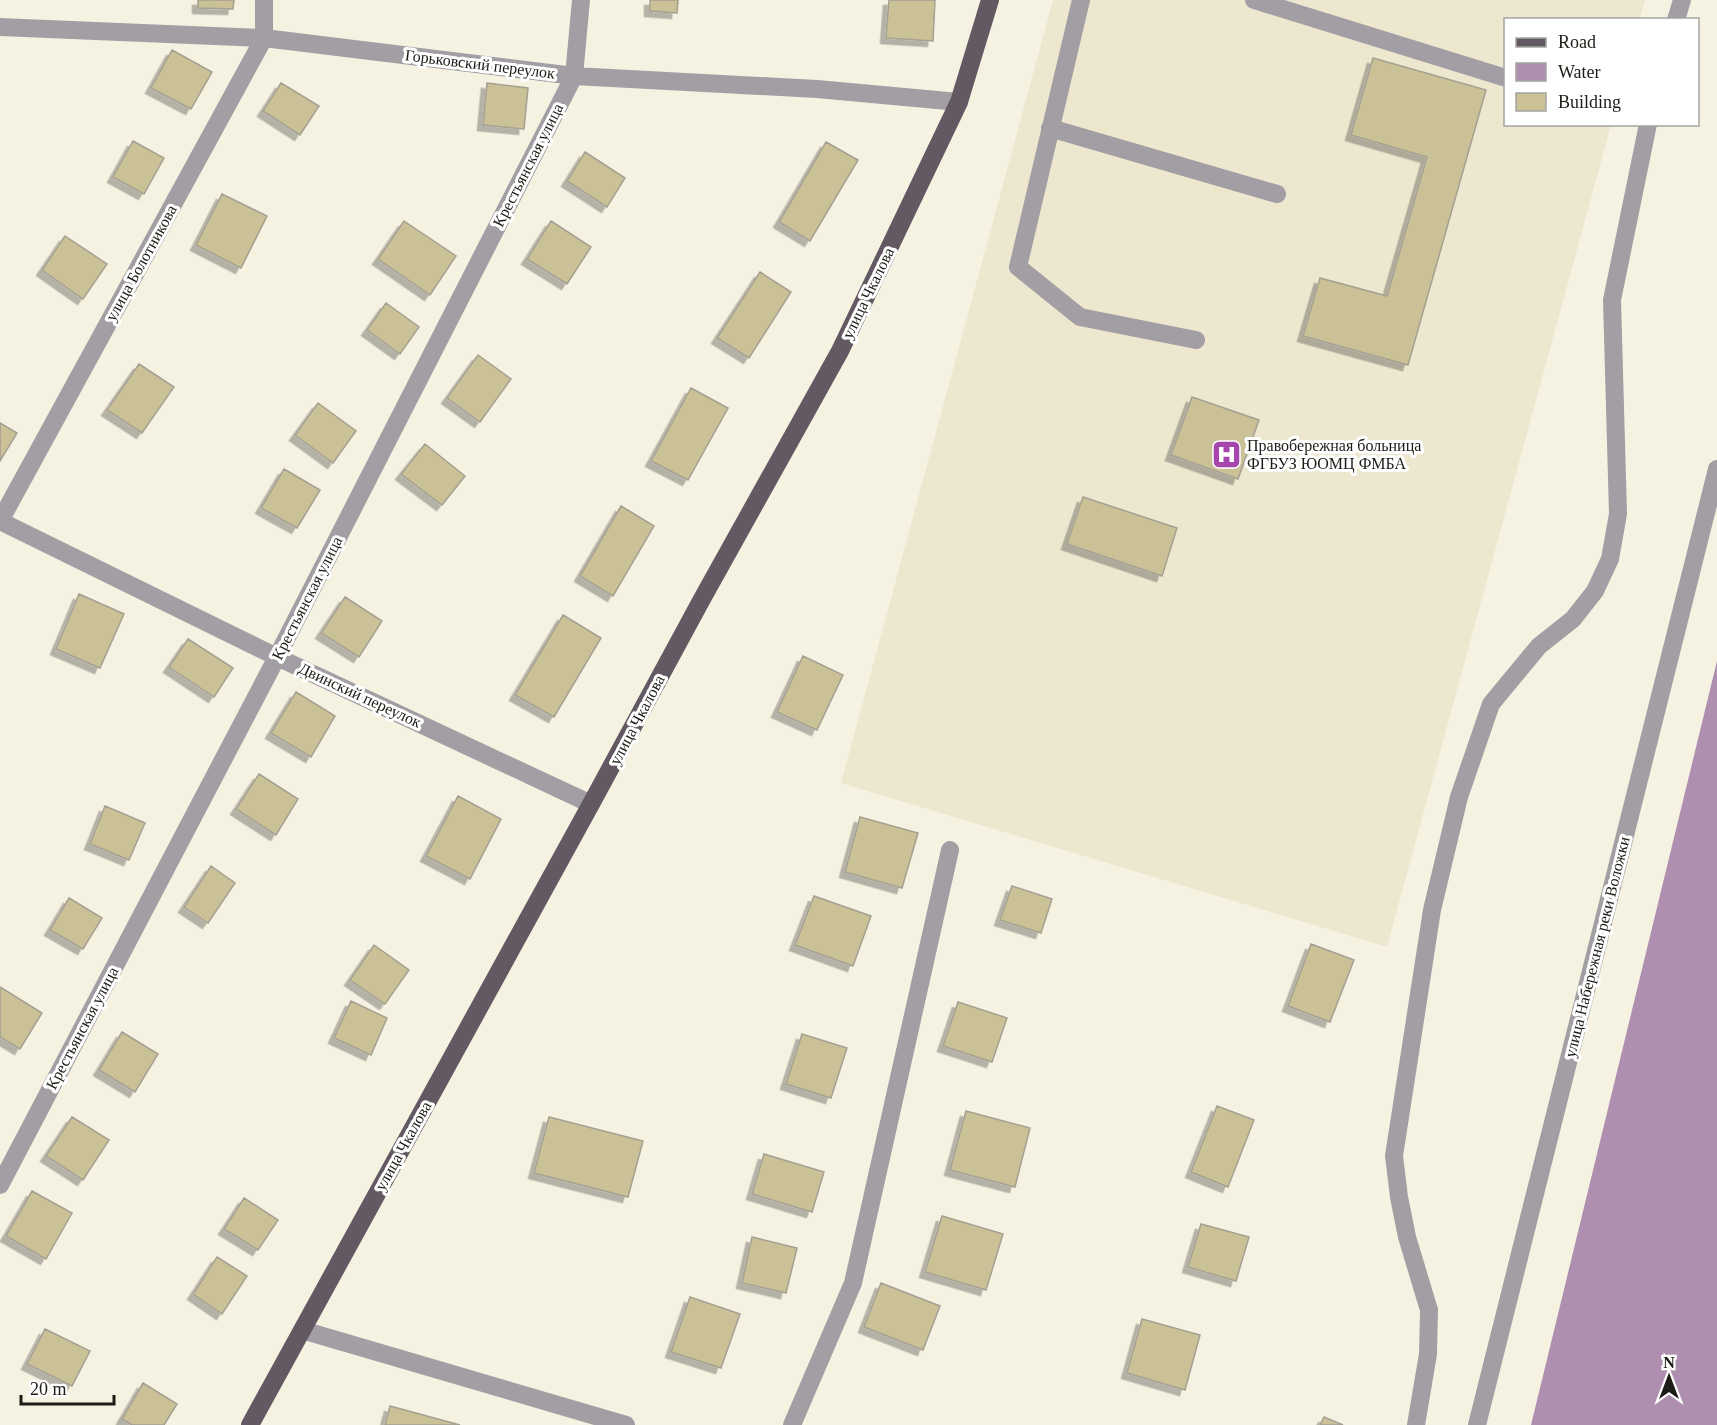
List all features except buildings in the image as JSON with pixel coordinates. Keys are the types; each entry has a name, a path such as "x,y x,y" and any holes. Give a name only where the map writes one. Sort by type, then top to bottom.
{"main road":[{"name":"улица Чкалова","path":"250,1425 840,351 959,102 990,0"}],"street":[{"name":"улица Болотникова","path":"0,521 264,38 264,0"},
{"name":"Крестьянская улица","path":"0,1185 277,657 574,76 581,0"},
{"path":"1081,0 1018,267 1080,317 1196,340"},
{"path":"1254,0 1504,77"},
{"path":"1677,18 1682,0"},
{"name":"Горьковский переулок","path":"0,27 264,38 574,76 817,88 959,102"},
{"path":"1416,1425 1428,1354 1429,1310 1407,1238 1394,1156 1432,910 1460,797 1491,704 1539,646 1573,619 1595,591 1610,559 1618,514 1612,300 1647,126"},
{"path":"1050,128 1277,194"},
{"name":"улица Набережная реки Воложки","path":"1477,1425 1717,469"},
{"name":"Двинский переулок","path":"0,521 277,657 591,804"},
{"path":"792,1425 853,1283 950,850"},
{"path":"302,1330 626,1425"}],"shaded area":[{"name":"Правобережная больница ФГБУЗ ЮОМЦ ФМБА","path":"1053,0 1645,0 1640,18 1504,18 1504,126 1611,126 1387,947 841,783"}],"water":[{"path":"1717,661 1717,1425 1531,1425"}],"place":[{"name":"Правобережная больница ФГБУЗ ЮОМЦ ФМБА","path":"1226,454"}]}
